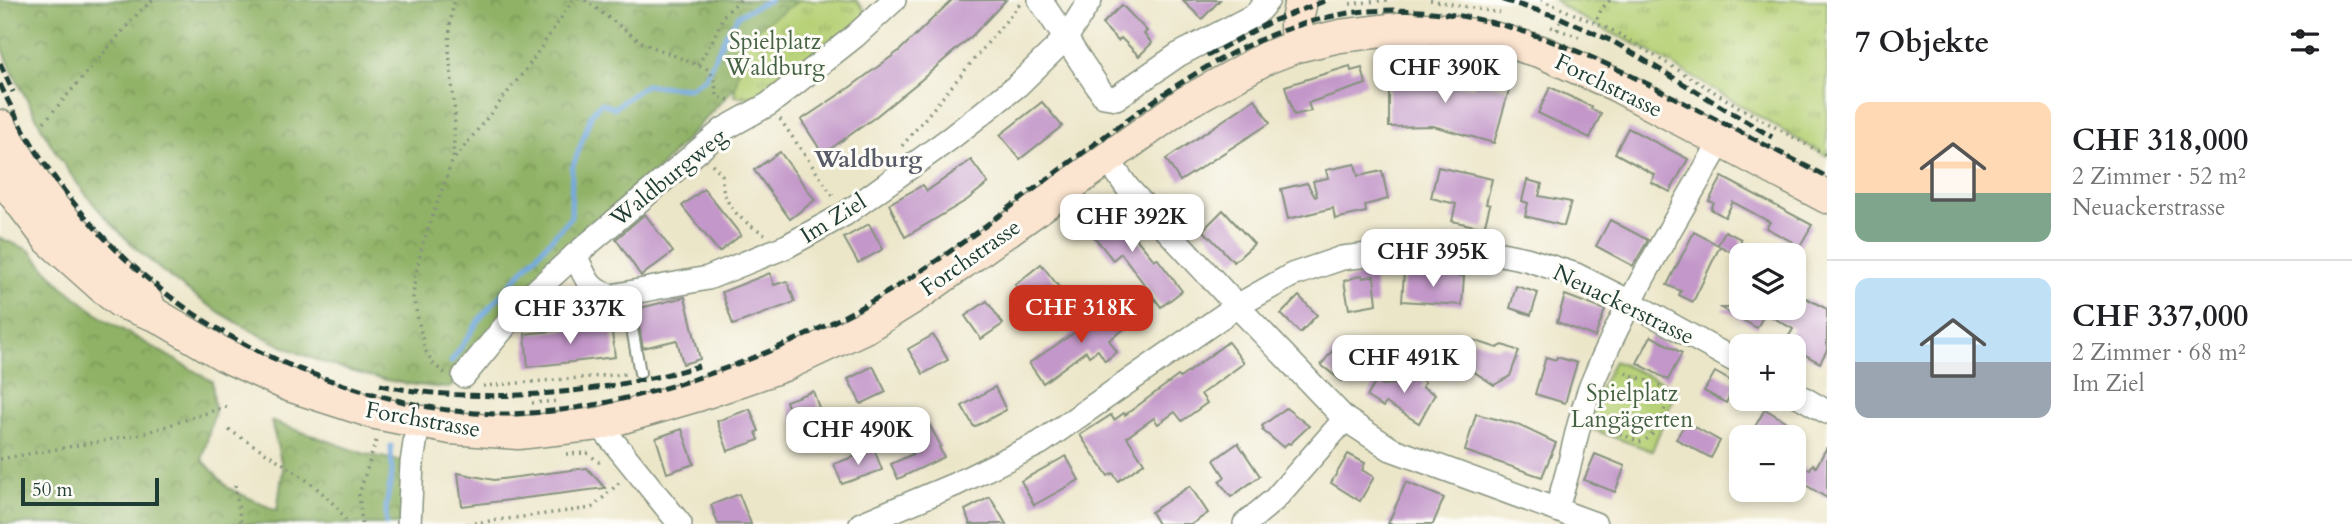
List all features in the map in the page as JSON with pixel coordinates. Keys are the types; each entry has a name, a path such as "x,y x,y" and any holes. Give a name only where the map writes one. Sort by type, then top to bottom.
{"main road":[{"path":"1297,46 1296,26 1301,0"},
{"name":"Forchstrasse","path":"0,175 38,227 80,269 121,302 158,316 224,355 289,385 347,405 418,423 518,433 599,424 698,395 784,365 867,326 920,293 1107,158 1207,90 1266,58 1297,46 1340,36 1407,29 1441,30 1497,39 1542,52 1827,197"},
{"name":"Forchstrasse","path":"0,126 21,163 52,206 133,285 158,316"}],"street":[{"name":"Waldburgweg","path":"464,376 529,297 575,255 724,129 769,104 855,36 894,0"},
{"path":"1040,0 1104,96 1116,98 1178,55 1255,15 1268,0"},
{"name":"Im Ziel","path":"575,255 588,283 598,293 612,296 708,278 787,246 845,214 952,137 1018,85 1066,38 1090,0"},
{"path":"1546,513 1564,488 1591,385 1602,361 1630,302 1721,141"},
{"path":"1107,158 1127,187 1345,419 1391,449 1546,513 1595,524"},
{"name":"Neuackerstrasse","path":"861,524 956,484 1040,443 1237,306 1292,275 1342,258 1413,250 1453,249 1486,251 1526,259 1562,270 1630,302 1729,357"},
{"path":"1806,400 1827,412"},
{"path":"1245,524 1275,499 1345,419"},
{"path":"409,524 412,463 418,423"},
{"path":"599,424 680,524"}],"lane":[{"path":"626,295 640,373"}],"path":[{"path":"44,122 140,11 153,0"},
{"path":"454,0 449,51 455,115 453,159 423,243 412,297 429,358 449,376 464,376 476,386 640,373"},
{"path":"453,159 527,68 573,0"},
{"path":"585,0 641,41 707,69 713,75 718,98 769,104 845,214"},
{"path":"698,65 723,16 740,0"},
{"path":"899,150 1023,0"},
{"path":"1350,4 1387,0"},
{"path":"1541,0 1614,31 1739,107 1827,156"},
{"path":"1597,19 1610,0"},
{"path":"1560,22 1558,29 1579,37"},
{"path":"700,149 722,175 721,191 732,209 750,226 772,238"},
{"path":"1599,418 1602,427 1639,442 1646,441 1653,435 1667,401 1667,392 1661,386 1620,371 1602,361"},
{"path":"531,398 532,403 560,401"},
{"path":"0,459 142,434 228,406"},
{"path":"229,430 297,474 336,507 348,524"},
{"path":"362,524 359,494 377,442"},
{"path":"566,454 587,453 599,462"},
{"path":"467,524 592,508 634,469"},
{"path":"236,485 240,524"}],"green space":[{"path":"0,0 836,0 778,41 464,376 448,388 385,380 323,362 263,337 207,304 154,265 108,220 67,169 35,115 6,57 0,37"},
{"name":"Spielplatz Waldburg","path":"800,0 856,0 868,14 765,98 734,96 744,37"},
{"path":"1554,0 1827,0 1827,156 1654,54"},
{"path":"0,238 29,250 61,285 104,319 212,381 215,411 202,459 228,488 277,511 283,469 271,421 365,454 412,463 409,524 0,524"},
{"name":"Spielplatz Langägerten","path":"1614,361 1677,388 1652,451 1588,428 1598,392"}],"building":[{"path":"952,0 1006,0 973,35 921,80 823,154 801,120 899,51"},
{"path":"1182,0 1220,0 1202,19"},
{"path":"1122,5 1147,31 1144,34 1152,43 1139,56 1121,38 1118,41 1102,24"},
{"path":"1350,66 1351,71 1362,68 1366,84 1308,103 1311,111 1294,115 1285,86"},
{"path":"1389,70 1424,70 1424,80 1474,88 1475,80 1509,90 1494,143 1433,126 1389,127"},
{"path":"1550,87 1601,114 1590,138 1538,113"},
{"path":"1255,99 1270,123 1180,181 1166,159"},
{"path":"1042,102 1062,126 1020,159 1000,135"},
{"path":"1628,128 1688,159 1670,192 1651,182 1655,175 1615,153"},
{"path":"780,152 815,200 790,219 754,170"},
{"path":"971,160 988,183 967,200 905,237 889,204 923,185 927,191"},
{"path":"1355,164 1358,176 1382,171 1388,199 1365,205 1366,212 1335,219 1333,208 1288,219 1281,189 1307,183 1315,197 1317,196 1313,181 1328,178 1326,170"},
{"path":"1438,167 1492,179 1486,204 1490,205 1484,228 1452,221 1456,204 1431,198"},
{"path":"1722,177 1812,225 1802,243 1794,243 1766,228 1770,222 1733,202 1725,217 1711,209 1714,203 1709,201"},
{"path":"1527,180 1542,184 1539,196 1571,202 1564,226 1525,216 1528,203 1522,201"},
{"path":"704,189 741,235 719,252 682,206"},
{"path":"1107,204 1154,260 1157,258 1182,291 1161,307 1121,253 1113,260 1083,223"},
{"path":"1223,210 1254,244 1234,262 1203,230"},
{"path":"645,214 673,252 641,276 616,239"},
{"path":"1610,220 1648,240 1633,266 1596,246"},
{"path":"869,224 883,249 858,263 844,238"},
{"path":"1725,231 1741,239 1741,243 1729,243 1729,251 1720,246 1693,302 1679,295 1681,291 1667,285 1694,232 1718,245"},
{"path":"1041,264 1059,287 1033,308 1015,285"},
{"path":"770,273 774,285 787,281 795,302 733,325 722,292"},
{"path":"1404,273 1464,276 1462,305 1402,301"},
{"path":"1362,275 1363,278 1374,276 1377,304 1349,309 1344,281"},
{"path":"1516,286 1538,293 1531,315 1510,308"},
{"path":"1565,295 1605,310 1595,337 1557,322"},
{"path":"1299,296 1317,315 1300,333 1281,314"},
{"path":"685,297 700,359 683,364 677,340 643,348 636,309"},
{"path":"1806,298 1827,309 1827,350 1820,363 1806,355 1806,334 1790,334 1793,329 1777,320 1806,320"},
{"path":"987,301 1003,324 981,339 965,316"},
{"path":"1113,307 1127,327 1109,340 1117,352 1105,361 1098,350 1089,356 1086,351 1043,383 1029,363"},
{"path":"1743,320 1761,320 1757,328"},
{"path":"611,325 615,357 528,367 525,334"},
{"path":"933,335 948,360 923,374 908,349"},
{"path":"1651,336 1682,353 1668,380 1637,363"},
{"path":"1473,340 1497,348 1503,345 1519,351 1510,376 1494,385 1473,371 1475,364 1468,361"},
{"path":"1228,342 1244,363 1201,394 1207,403 1182,421 1175,412 1158,424 1154,418 1127,437 1144,463 1118,481 1113,473 1108,476 1080,435 1111,415 1114,420 1124,413 1125,415"},
{"path":"1337,345 1358,361 1342,381 1321,365"},
{"path":"1546,357 1577,363 1565,403 1535,394"},
{"path":"1397,365 1425,382 1422,387 1435,394 1419,423 1386,403 1383,407 1367,397 1376,381 1382,385 1395,384"},
{"path":"873,366 886,392 861,404 848,379"},
{"path":"1715,372 1729,380 1729,397 1726,403 1704,391"},
{"path":"995,387 1006,410 974,427 962,406"},
{"path":"813,391 823,419 796,429 786,401"},
{"path":"1286,408 1309,426 1283,447 1262,430 1262,426"},
{"path":"750,409 759,431 756,432 759,440 728,451 717,421"},
{"path":"1764,411 1768,411 1792,425 1756,425"},
{"path":"1476,414 1516,424 1556,443 1542,477 1465,451"},
{"path":"1686,422 1720,441 1711,458 1676,439"},
{"path":"929,424 944,457 898,479 891,464 913,454 904,437"},
{"path":"682,429 694,464 667,473 656,438"},
{"path":"1238,443 1260,476 1231,497 1219,481 1225,477 1214,460"},
{"path":"1827,447 1827,498 1806,485 1806,469 1810,469 1813,464 1816,467"},
{"path":"874,449 882,470 842,484 834,464"},
{"path":"1348,454 1365,463 1362,470 1374,477 1360,501 1331,483"},
{"path":"1595,454 1625,466 1615,492 1584,480"},
{"path":"1066,456 1079,480 1034,505 1021,481"},
{"path":"587,468 605,488 462,506 458,473 494,480"},
{"path":"1406,482 1444,498 1433,524 1388,524"},
{"path":"1190,486 1208,513 1192,524 1158,524 1151,512"},
{"path":"739,494 751,524 718,524 711,505"},
{"path":"990,497 1006,524 970,524 965,510"}],"waterway":[{"path":"451,362 482,316 571,217 572,169 592,113 601,103 614,108 645,85 689,88 705,78 727,32 740,14 770,0"},
{"path":"386,524 392,473 391,446"}],"railway":[{"path":"1207,56 1270,22 1327,0"},
{"path":"1503,0 1559,17 1614,42 1772,137"},
{"path":"0,84 25,132 54,178 88,220 125,258 166,293 210,324 257,350 330,380 403,402 477,413 550,411 600,404 652,392 703,376 803,336 849,314 935,262 1130,118 1200,71 1275,33 1315,20 1357,12 1400,10 1442,13 1483,21 1563,45 1639,80 1827,177"},
{"path":"0,63 13,92"},
{"path":"380,385 458,395 540,394 622,384 699,366"}],"district":[{"name":"Waldburg","path":"868,159"}]}
